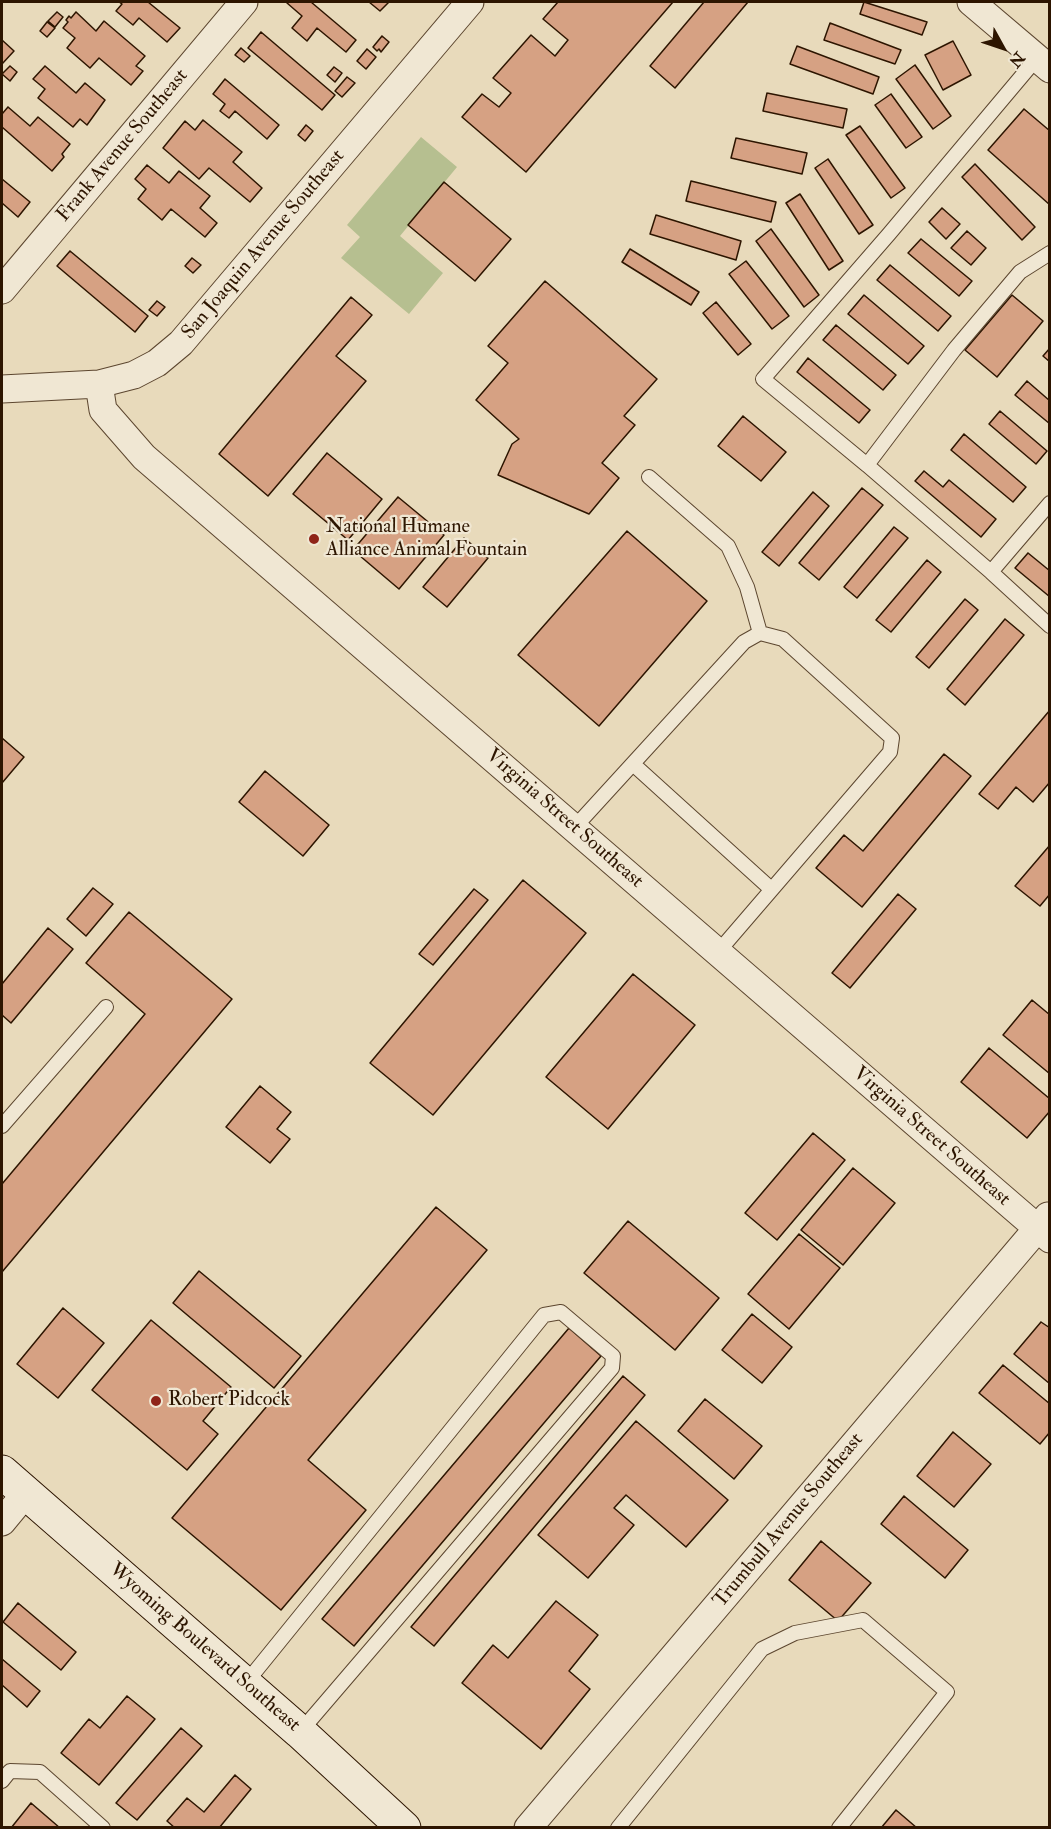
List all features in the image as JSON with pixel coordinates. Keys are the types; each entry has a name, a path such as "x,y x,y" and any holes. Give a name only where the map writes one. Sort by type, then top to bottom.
{"main road":[{"name":"Wyoming Boulevard Southeast","path":"2,1472 246,1684 405,1827"}],"street":[{"name":"Frank Avenue Southeast","path":"2,290 244,2"},
{"name":"San Joaquin Avenue Southeast","path":"2,389 99,384 134,375 156,363 181,343 470,2"},
{"path":"971,2 1043,63"},
{"name":"Virginia Street Southeast","path":"99,384 103,410 144,457 718,952 1046,1228"},
{"name":"Trumbull Avenue Southeast","path":"528,1827 1046,1228"},
{"path":"2,1522 26,1493"}],"lane":[{"path":"1043,63 889,234 763,379 867,465 1050,626"},
{"path":"867,465 954,350 1020,272 1050,253"},
{"path":"649,477 728,546 747,587 760,633"},
{"path":"991,572 1050,503"},
{"path":"574,828 744,642 760,633 783,639 892,738 890,752 718,952"},
{"path":"633,764 771,889"},
{"path":"2,1126 106,1007"},
{"path":"246,1684 544,1315 561,1312 613,1356 612,1368 300,1732"},
{"path":"618,1827 762,1648 795,1633 863,1620 947,1692 839,1827"},
{"path":"2,1781 10,1771 40,1772 103,1827"}],"green space":[{"path":"421,137 457,167 400,236 443,273 409,314 341,258 360,237 347,225"}],"building":[{"path":"119,2 148,2 180,28 167,42 139,18 133,25 116,11 122,4"},
{"path":"311,2 356,40 346,52 317,28 307,41 292,28 302,16 287,3"},
{"path":"369,2 389,2 380,11"},
{"path":"558,2 673,2 526,172 462,117 482,94 499,107 511,93 493,78 531,35 555,56 568,40 543,19"},
{"path":"704,2 748,2 675,88 650,66"},
{"path":"864,2 927,22 922,35 860,14"},
{"path":"57,12 63,17 55,27 48,21"},
{"path":"76,12 96,31 104,21 145,56 136,66 143,71 131,85 99,58 90,68 67,48 75,38 63,28 69,16 71,18"},
{"path":"47,22 55,28 47,37 40,31"},
{"path":"830,23 901,50 895,64 824,40"},
{"path":"261,32 335,95 322,110 248,48"},
{"path":"382,36 389,42 381,52 373,47"},
{"path":"2,40 14,51 2,64"},
{"path":"953,41 971,75 943,90 925,55"},
{"path":"797,46 879,77 873,94 790,64"},
{"path":"241,48 250,56 244,62 235,55"},
{"path":"367,49 376,57 366,69 357,61"},
{"path":"915,65 951,116 933,129 896,79"},
{"path":"10,66 17,72 10,81 2,74"},
{"path":"45,66 76,93 85,83 105,100 87,125 80,119 73,127 38,98 45,89 33,79"},
{"path":"334,67 342,73 335,82 327,75"},
{"path":"347,77 355,83 342,97 335,91"},
{"path":"225,79 279,125 267,139 235,111 229,118 220,111 225,104 213,94"},
{"path":"767,93 847,109 843,128 763,111"},
{"path":"891,94 922,137 906,148 875,105"},
{"path":"8,107 30,126 38,117 70,144 62,154 64,157 52,171 2,127 2,114"},
{"path":"1024,109 1050,131 1050,205 988,150"},
{"path":"203,120 242,152 233,162 262,188 250,202 209,168 199,179 163,148 185,121 195,130"},
{"path":"306,125 313,131 305,141 298,135"},
{"path":"860,126 905,188 891,198 846,135"},
{"path":"736,138 807,153 802,174 731,158"},
{"path":"828,159 873,225 859,234 815,168"},
{"path":"975,164 1035,227 1022,240 962,177"},
{"path":"147,165 169,183 179,171 210,196 200,208 217,223 205,237 171,209 162,220 138,199 146,189 135,179"},
{"path":"2,179 30,202 18,217 2,203"},
{"path":"691,181 776,202 771,222 686,201"},
{"path":"444,182 511,239 475,281 408,225"},
{"path":"800,194 843,261 829,270 786,203"},
{"path":"942,208 960,224 946,239 929,222"},
{"path":"656,215 741,241 736,260 650,234"},
{"path":"771,229 819,295 804,307 756,241"},
{"path":"967,231 986,248 971,265 951,248"},
{"path":"921,239 972,281 959,296 908,253"},
{"path":"630,249 699,292 691,305 622,262"},
{"path":"70,251 148,316 135,332 57,266"},
{"path":"192,258 201,265 193,273 185,266"},
{"path":"746,261 789,316 772,329 729,274"},
{"path":"890,265 951,316 938,331 877,280"},
{"path":"545,281 657,379 624,416 635,425 602,463 619,478 589,514 498,475 512,444 519,439 476,400 508,363 488,346"},
{"path":"864,295 924,346 908,364 848,314"},
{"path":"1012,295 1043,321 997,377 965,350"},
{"path":"351,297 372,315 336,356 366,381 268,496 219,454"},
{"path":"157,301 165,307 157,316 149,310"},
{"path":"716,302 751,344 738,355 703,313"},
{"path":"836,325 896,375 883,390 823,340"},
{"path":"1050,348 1050,362 1043,356"},
{"path":"808,358 870,410 859,423 797,372"},
{"path":"1027,381 1050,401 1050,424 1015,395"},
{"path":"1000,411 1047,451 1036,464 989,424"},
{"path":"743,416 786,452 761,481 718,446"},
{"path":"964,434 1026,487 1013,502 951,450"},
{"path":"327,453 382,499 348,540 293,494"},
{"path":"924,471 943,487 949,480 996,519 981,537 915,481"},
{"path":"862,488 883,505 819,580 799,563"},
{"path":"813,492 829,506 779,566 762,552"},
{"path":"398,497 444,535 399,589 353,550"},
{"path":"894,527 908,538 857,598 844,587"},
{"path":"627,531 707,601 599,726 518,655"},
{"path":"464,538 488,558 447,607 423,587"},
{"path":"1028,553 1050,571 1050,597 1015,568"},
{"path":"927,560 941,572 891,632 876,620"},
{"path":"965,599 978,610 929,668 916,657"},
{"path":"1005,619 1024,635 965,705 947,689"},
{"path":"1050,710 1050,782 1033,802 1016,787 998,809 979,794"},
{"path":"2,738 24,757 2,783"},
{"path":"944,754 971,776 862,907 816,868 844,835 863,851"},
{"path":"265,771 329,825 303,856 239,802"},
{"path":"1050,845 1050,894 1040,906 1015,886"},
{"path":"523,880 586,933 433,1115 370,1063"},
{"path":"93,888 113,904 86,936 67,919"},
{"path":"474,889 488,900 433,965 419,954"},
{"path":"898,894 916,909 850,988 832,973"},
{"path":"129,912 232,999 2,1272 2,1184 145,1014 86,963"},
{"path":"48,928 73,949 11,1023 2,1015 2,984"},
{"path":"633,974 695,1025 608,1129 546,1077"},
{"path":"1032,1000 1050,1015 1050,1074 1003,1035"},
{"path":"989,1048 1050,1099 1050,1111 1027,1138 961,1082"},
{"path":"260,1086 291,1112 277,1129 290,1139 270,1163 226,1127"},
{"path":"813,1133 845,1160 777,1240 745,1213"},
{"path":"853,1168 895,1203 843,1265 801,1230"},
{"path":"436,1207 487,1250 308,1460 366,1510 281,1610 172,1518"},
{"path":"628,1221 719,1298 675,1350 584,1273"},
{"path":"799,1234 840,1268 789,1329 748,1294"},
{"path":"199,1271 301,1356 274,1388 173,1303"},
{"path":"63,1308 104,1343 58,1398 17,1364"},
{"path":"752,1314 792,1347 762,1383 722,1350"},
{"path":"151,1320 231,1387 203,1421 218,1434 187,1470 92,1390"},
{"path":"1041,1322 1050,1328 1050,1384 1014,1354"},
{"path":"569,1328 601,1356 354,1646 322,1619"},
{"path":"1003,1365 1050,1404 1050,1432 1040,1444 979,1393"},
{"path":"623,1376 645,1395 434,1646 411,1627"},
{"path":"705,1399 762,1446 734,1479 678,1431"},
{"path":"636,1421 728,1500 686,1547 626,1495 614,1508 634,1525 588,1578 538,1535"},
{"path":"953,1432 991,1464 954,1507 917,1476"},
{"path":"904,1496 968,1550 945,1578 881,1524"},
{"path":"821,1541 871,1583 838,1621 789,1580"},
{"path":"556,1601 598,1635 569,1671 590,1689 541,1749 462,1683 493,1645 508,1658"},
{"path":"18,1603 76,1652 61,1670 3,1622"},
{"path":"2,1659 40,1691 27,1707 2,1685"},
{"path":"127,1696 155,1719 99,1785 61,1753 89,1719 100,1728"},
{"path":"181,1728 202,1746 137,1820 116,1803"},
{"path":"235,1775 251,1789 219,1828 175,1828 167,1821 187,1798 204,1812"},
{"path":"31,1803 60,1828 11,1828"},
{"path":"896,1810 917,1828 881,1828"}],"place":[{"name":"National Humane Alliance Animal Fountain","path":"314,539"},
{"name":"Robert Pidcock","path":"156,1401"}]}
